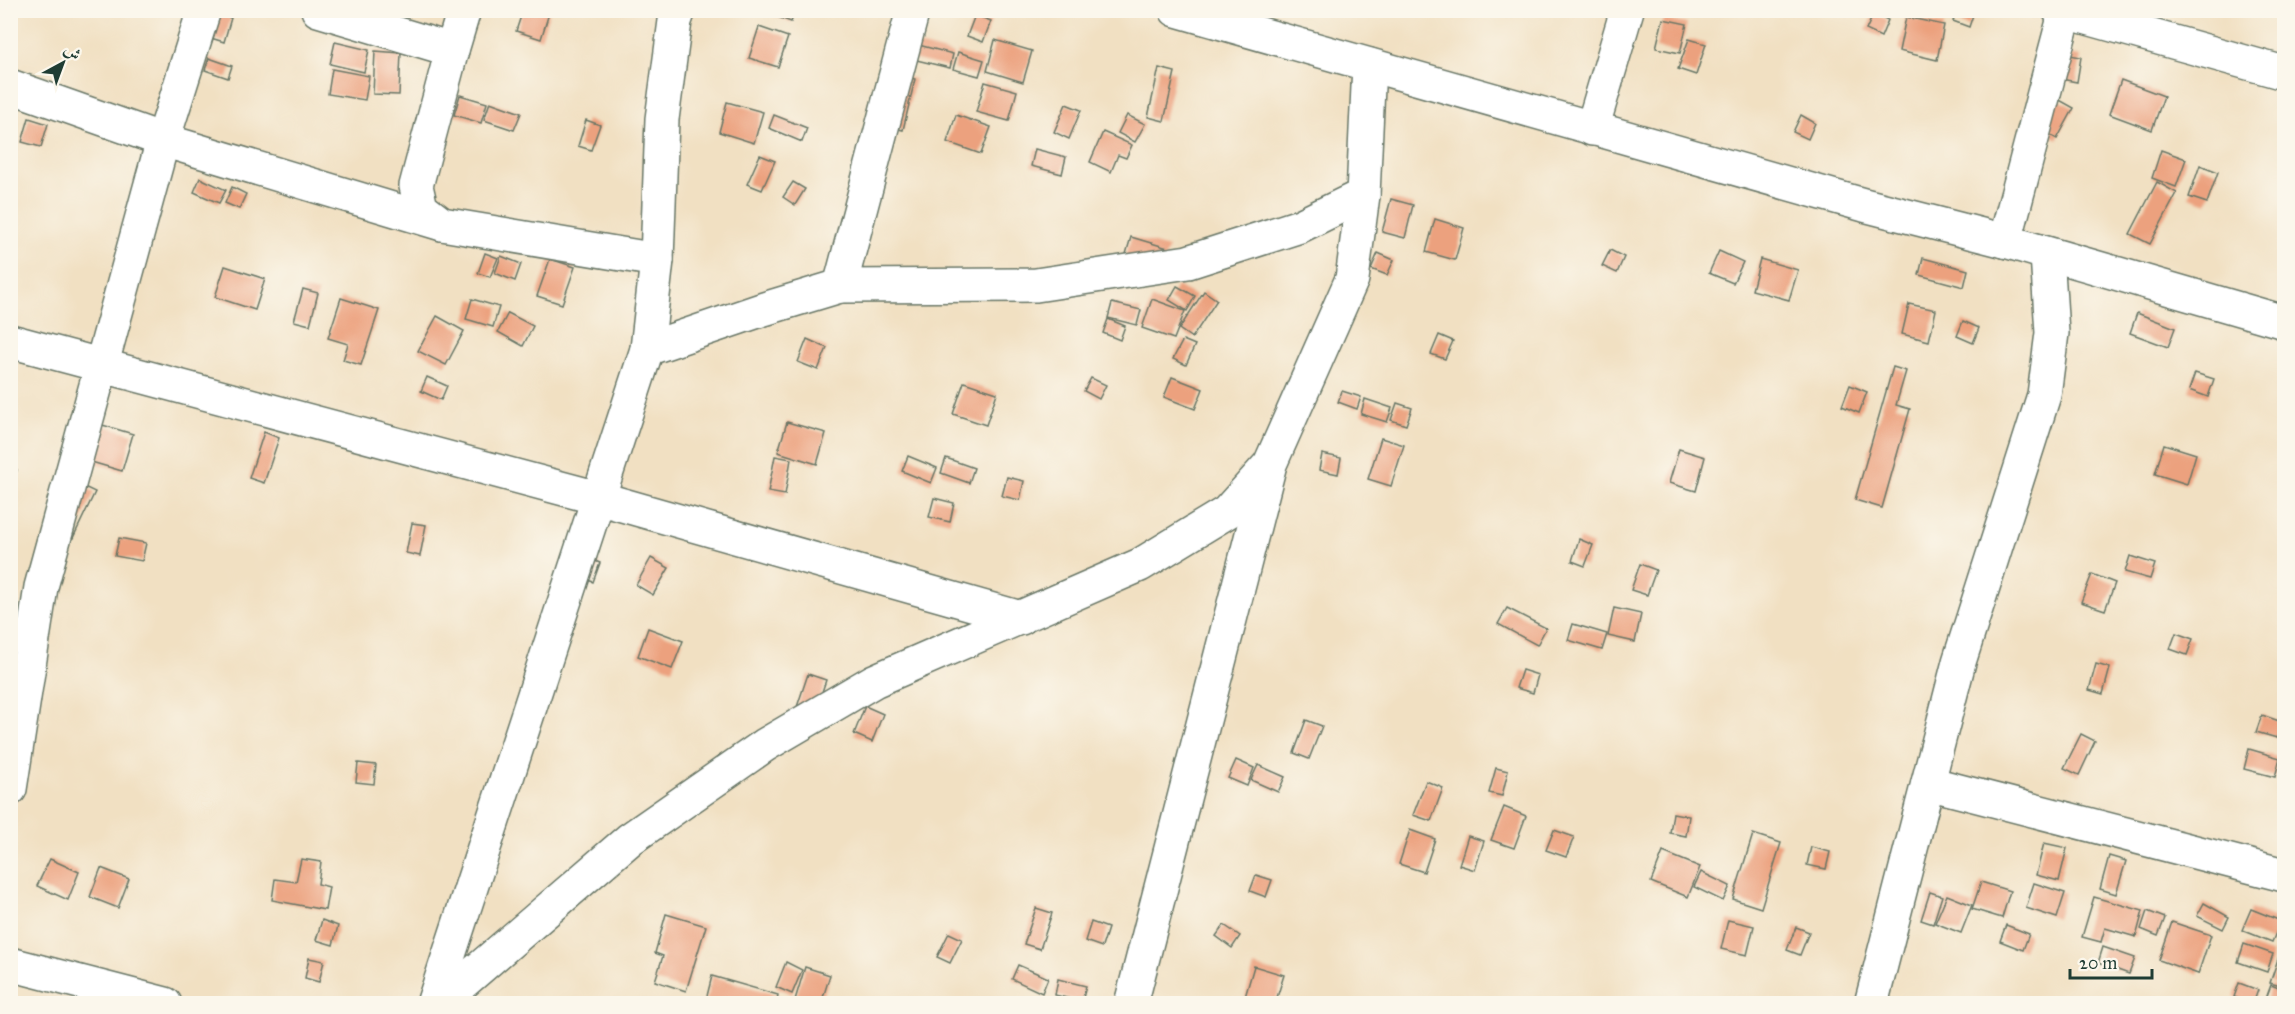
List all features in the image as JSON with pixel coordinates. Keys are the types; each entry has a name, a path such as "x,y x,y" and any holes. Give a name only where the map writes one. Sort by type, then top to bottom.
{"street":[{"path":"10,789 41,587 163,140 204,10"},
{"path":"318,10 452,50"},
{"path":"442,224 421,208 416,186 464,10"},
{"path":"433,1004 647,349 657,260 662,119 675,21 679,10"},
{"path":"840,286 913,10"},
{"path":"1592,129 1627,10"},
{"path":"2005,241 2064,11 2284,73"},
{"path":"1189,12 1592,129 1864,205 2005,241 2284,322"},
{"path":"1131,1004 1270,464 1352,279 1363,195 1369,65"},
{"path":"10,86 163,140 442,224 657,260"},
{"path":"647,349 840,286 1036,285 1188,261 1300,226 1363,195"},
{"path":"1871,1004 1959,662 2044,395 2052,333 2047,254"},
{"path":"10,341 598,498 1021,618"},
{"path":"438,1004 630,839 765,745 874,681 1140,565 1227,512 1270,464"},
{"path":"1928,783 2284,874"},
{"path":"10,963 165,1004"}],"building":[{"path":"523,10 550,10 541,39 516,31"},
{"path":"768,10 796,10 791,22 767,13"},
{"path":"1957,10 1974,12 1969,27 1953,21"},
{"path":"208,11 231,18 224,42 201,35"},
{"path":"1874,13 1888,20 1881,37 1866,30"},
{"path":"975,15 991,21 983,42 967,36"},
{"path":"1906,17 1944,25 1937,60 1899,51"},
{"path":"1663,19 1687,24 1680,53 1656,48"},
{"path":"759,27 788,37 778,67 749,58"},
{"path":"1689,39 1706,44 1696,75 1678,69"},
{"path":"995,40 1032,51 1023,82 987,71"},
{"path":"335,42 369,50 364,72 330,64"},
{"path":"911,43 953,54 950,68 908,58"},
{"path":"375,51 401,53 399,95 373,94"},
{"path":"958,52 984,60 979,76 953,69"},
{"path":"2054,52 2081,57 2077,82 2050,77"},
{"path":"209,58 232,66 228,78 205,70"},
{"path":"1159,68 1175,72 1164,121 1148,117"},
{"path":"332,69 369,76 365,100 328,94"},
{"path":"898,75 915,79 903,130 886,126"},
{"path":"2121,80 2164,96 2152,130 2109,114"},
{"path":"985,82 1017,91 1009,121 976,112"},
{"path":"2047,93 2074,108 2057,139 2030,124"},
{"path":"460,95 487,103 481,123 454,115"},
{"path":"490,102 521,113 514,130 484,120"},
{"path":"727,102 763,112 754,143 719,132"},
{"path":"1066,104 1081,110 1069,139 1054,132"},
{"path":"774,115 807,128 802,142 769,128"},
{"path":"956,115 991,127 981,154 947,142"},
{"path":"1127,115 1145,124 1135,142 1118,133"},
{"path":"1801,115 1815,123 1808,139 1793,132"},
{"path":"29,118 48,124 41,147 22,142"},
{"path":"586,120 600,125 591,150 578,146"},
{"path":"1103,132 1132,145 1126,158 1118,155 1111,172 1090,162"},
{"path":"1035,149 1066,157 1062,174 1031,166"},
{"path":"2161,150 2186,159 2176,187 2152,178"},
{"path":"760,155 775,161 762,190 747,184"},
{"path":"2200,165 2218,172 2207,203 2189,197"},
{"path":"200,178 226,190 219,203 194,192"},
{"path":"793,182 805,189 795,205 783,197"},
{"path":"2157,182 2177,193 2150,244 2130,234"},
{"path":"232,187 246,194 239,209 225,203"},
{"path":"1391,199 1413,205 1405,238 1382,232"},
{"path":"1435,219 1464,228 1455,260 1426,252"},
{"path":"1131,237 1168,248 1161,271 1124,261"},
{"path":"1610,250 1624,257 1617,273 1602,266"},
{"path":"1719,251 1743,262 1733,283 1709,273"},
{"path":"485,253 498,258 490,277 478,273"},
{"path":"1378,253 1394,260 1387,275 1371,269"},
{"path":"501,256 521,264 515,281 495,273"},
{"path":"1923,258 1968,270 1964,287 1919,275"},
{"path":"550,259 575,267 562,304 537,296"},
{"path":"1760,259 1798,270 1789,300 1752,290"},
{"path":"225,266 265,279 255,310 215,297"},
{"path":"1177,286 1195,296 1187,311 1169,300"},
{"path":"303,289 318,293 310,325 294,321"},
{"path":"1204,291 1217,300 1192,338 1179,329"},
{"path":"341,298 379,310 361,365 343,360 348,344 328,338"},
{"path":"472,299 499,307 493,327 466,319"},
{"path":"1152,299 1185,311 1174,339 1142,328"},
{"path":"1112,303 1141,310 1137,325 1108,318"},
{"path":"1909,304 1936,310 1929,341 1902,334"},
{"path":"508,313 533,326 523,346 498,332"},
{"path":"2137,313 2175,328 2168,347 2130,333"},
{"path":"437,316 464,331 446,365 418,351"},
{"path":"1108,319 1125,326 1120,340 1103,333"},
{"path":"1963,321 1979,328 1973,343 1957,336"},
{"path":"1439,335 1453,341 1445,359 1431,354"},
{"path":"807,339 827,348 818,370 798,362"},
{"path":"1183,340 1195,345 1186,365 1173,359"},
{"path":"1893,367 1906,371 1896,405 1910,409 1882,508 1855,500"},
{"path":"2195,373 2214,379 2208,397 2189,390"},
{"path":"427,377 447,386 441,400 421,391"},
{"path":"1172,377 1203,389 1195,409 1164,397"},
{"path":"1091,378 1106,385 1099,399 1084,391"},
{"path":"964,382 997,393 986,425 953,414"},
{"path":"1850,385 1867,392 1859,413 1842,406"},
{"path":"1342,391 1361,397 1357,409 1338,402"},
{"path":"1365,399 1392,408 1387,422 1361,414"},
{"path":"1397,403 1412,408 1406,425 1391,420"},
{"path":"787,422 826,433 817,464 778,452"},
{"path":"99,424 133,434 122,471 88,461"},
{"path":"264,432 279,438 264,483 249,478"},
{"path":"1381,438 1404,445 1391,486 1368,479"},
{"path":"2164,444 2196,454 2187,484 2155,474"},
{"path":"1679,449 1705,457 1696,491 1669,483"},
{"path":"1322,454 1341,458 1338,474 1319,470"},
{"path":"775,456 791,459 785,495 768,492"},
{"path":"908,456 937,468 931,483 902,471"},
{"path":"946,458 974,468 969,483 941,473"},
{"path":"10,467 17,470 11,486 10,486"},
{"path":"1007,477 1024,481 1020,500 1002,496"},
{"path":"78,484 95,492 73,538 56,530"},
{"path":"934,498 954,503 950,522 929,517"},
{"path":"412,523 426,525 420,556 406,553"},
{"path":"119,538 146,543 142,561 115,556"},
{"path":"1579,539 1593,545 1585,566 1572,561"},
{"path":"580,555 600,563 593,582 573,574"},
{"path":"2130,556 2155,564 2150,579 2125,572"},
{"path":"651,558 669,568 653,595 636,585"},
{"path":"1640,564 1656,570 1647,595 1631,590"},
{"path":"2092,574 2115,583 2105,610 2081,602"},
{"path":"1507,608 1546,628 1537,645 1498,624"},
{"path":"1614,608 1641,614 1635,642 1608,636"},
{"path":"1573,624 1607,634 1602,650 1568,640"},
{"path":"648,628 683,641 672,669 638,656"},
{"path":"2176,633 2193,639 2187,655 2170,649"},
{"path":"2096,664 2110,668 2103,694 2089,690"},
{"path":"1522,670 1538,675 1533,693 1516,688"},
{"path":"808,674 826,680 814,716 796,710"},
{"path":"865,706 883,714 872,742 854,734"},
{"path":"2262,715 2282,722 2277,738 2256,732"},
{"path":"1306,720 1322,726 1309,759 1294,753"},
{"path":"2081,734 2095,741 2079,775 2064,768"},
{"path":"2249,749 2280,758 2275,777 2244,769"},
{"path":"1236,760 1254,768 1247,786 1228,778"},
{"path":"358,763 376,765 374,784 356,782"},
{"path":"1258,765 1285,777 1278,792 1251,780"},
{"path":"1496,768 1508,771 1502,796 1489,793"},
{"path":"1426,781 1443,788 1431,821 1413,815"},
{"path":"1504,807 1526,816 1514,848 1491,840"},
{"path":"1673,813 1689,816 1686,836 1670,833"},
{"path":"1410,830 1435,839 1424,872 1399,864"},
{"path":"1554,830 1574,837 1566,857 1546,850"},
{"path":"1753,834 1781,843 1761,908 1733,899"},
{"path":"1468,836 1484,841 1475,870 1459,865"},
{"path":"2044,843 2067,848 2059,881 2036,875"},
{"path":"1811,847 1830,852 1826,869 1807,865"},
{"path":"1663,852 1700,867 1688,897 1651,882"},
{"path":"2109,856 2126,861 2116,894 2100,889"},
{"path":"50,859 79,872 68,900 37,886"},
{"path":"301,859 321,862 318,884 329,887 325,910 272,900 275,879 296,882"},
{"path":"101,868 129,879 118,908 90,897"},
{"path":"1701,872 1730,886 1723,901 1694,887"},
{"path":"1256,875 1272,880 1266,897 1250,891"},
{"path":"1981,882 2010,891 2002,918 1972,909"},
{"path":"2034,883 2065,893 2057,918 2026,908"},
{"path":"1930,892 1942,896 1933,924 1921,920"},
{"path":"1947,895 1972,905 1961,933 1935,923"},
{"path":"2094,897 2143,911 2136,937 2105,928 2101,942 2082,937"},
{"path":"2204,903 2229,917 2223,929 2197,916"},
{"path":"1036,908 1052,913 1040,949 1024,944"},
{"path":"2251,909 2281,921 2272,942 2242,930"},
{"path":"2147,911 2165,918 2158,936 2141,929"},
{"path":"666,914 706,926 686,991 655,981 663,956 655,953"},
{"path":"322,920 338,926 333,945 316,940"},
{"path":"1728,920 1754,926 1747,955 1721,949"},
{"path":"1091,922 1108,928 1102,947 1085,941"},
{"path":"2172,922 2211,935 2198,974 2159,960"},
{"path":"1224,925 1240,936 1232,948 1216,936"},
{"path":"2006,925 2029,934 2023,950 2000,941"},
{"path":"1796,927 1809,932 1800,955 1787,950"},
{"path":"949,933 962,939 950,963 937,957"},
{"path":"2244,944 2273,954 2267,972 2238,962"},
{"path":"2103,947 2135,958 2129,974 2098,963"},
{"path":"2280,953 2284,955 2284,987 2270,983"},
{"path":"309,958 324,961 319,982 305,978"},
{"path":"786,962 802,970 792,994 776,987"},
{"path":"1018,965 1048,978 1042,993 1012,979"},
{"path":"1254,966 1284,975 1275,1004 1245,997"},
{"path":"805,967 830,975 821,1004 806,1004 795,1000"},
{"path":"712,976 778,995 776,1004 705,1004"},
{"path":"1058,979 1086,986 1082,1002 1055,995"},
{"path":"2239,983 2258,990 2253,1004 2234,997"},
{"path":"2271,985 2284,990 2284,1004 2264,1004"}]}
